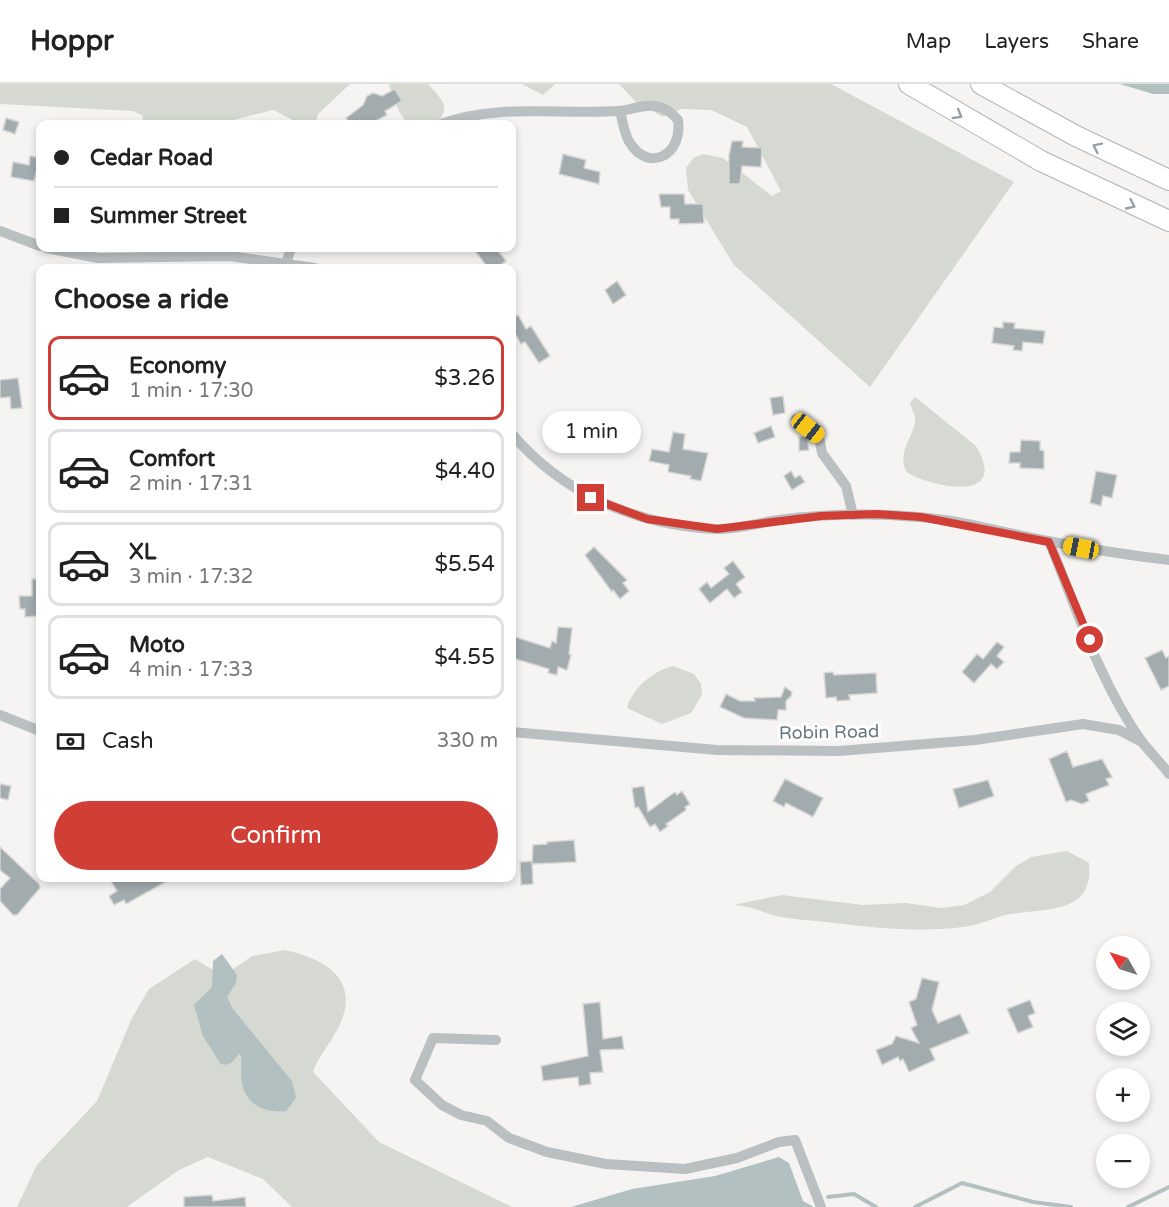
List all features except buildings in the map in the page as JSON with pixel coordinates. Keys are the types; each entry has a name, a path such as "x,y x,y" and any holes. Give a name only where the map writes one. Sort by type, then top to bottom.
{"highway":[{"path":"909,84 1032,157 1169,221"},
{"path":"981,84 1076,136 1169,180"}],"street":[{"path":"457,120 478,115 510,112 620,111 653,105 673,114 678,120 680,132 673,150 664,156 654,158 636,150 630,143 620,111"},
{"path":"0,231 36,244"},
{"path":"67,252 98,258 229,256 286,264 290,252"},
{"path":"796,419 819,436 822,453 846,486 853,515"},
{"path":"516,439 528,453 570,487 619,510 647,519 717,529 778,520 853,515 921,517 1049,542 1169,560"},
{"path":"1049,542 1098,660 1142,742 1169,774"},
{"path":"0,715 36,729"},
{"name":"Robin Road","path":"516,732 717,750 838,751 975,740 1083,724 1119,730 1142,742"},
{"path":"496,1040 433,1038 415,1080 442,1105 461,1115 487,1121 509,1138 547,1152 606,1164 685,1169 737,1158 779,1142 795,1140 820,1207"}],"shaded area":[{"path":"0,84 350,84 318,114 316,120 292,120 273,110 234,120 143,120 142,115 133,111 0,104"},
{"path":"389,84 428,84 443,103 444,111 438,120 405,120 395,102"},
{"path":"522,84 555,84 543,95"},
{"path":"619,84 831,84 1014,182 870,387 734,265 688,190 686,168 693,158 703,154 723,158 772,196 781,191 747,127 711,110 681,109 663,117 636,102"},
{"path":"1120,84 1169,84 1169,94 1153,94"},
{"path":"915,397 976,446 984,466 982,479 972,485 957,487 924,480 906,471 903,456 915,423 910,403"},
{"path":"673,666 694,674 701,684 702,695 691,713 662,724 627,708 633,694 644,681 665,668"},
{"path":"1067,851 1089,863 1089,880 1084,892 1076,900 1053,909 1005,915 969,926 945,929 872,927 781,917 733,905 782,895 863,905 906,903 941,908 964,905 990,892 1016,866 1031,857"},
{"path":"285,950 316,960 338,977 344,988 346,1000 343,1015 313,1072 379,1142 512,1207 292,1207 263,1179 208,1157 179,1170 127,1207 17,1207 37,1165 97,1101 132,1018 149,989 195,959 223,976 252,956"},
{"path":"222,954 237,975 236,983 227,997 233,1009 292,1081 296,1098 286,1111 268,1110 254,1104 244,1091 240,1053 231,1063 224,1065 220,1063 203,1036 194,1005 212,987 213,961"},
{"path":"779,1157 789,1163 803,1201 814,1207 571,1207 632,1189 715,1176"}],"waterway":[{"path":"915,1207 962,1183 1033,1202 1071,1207"},
{"path":"1128,1207 1169,1187"},
{"path":"828,1197 854,1194 876,1207"}],"route":[{"path":"591,498 647,519 717,529 778,520 876,514 921,517 1049,542 1090,640"}]}
